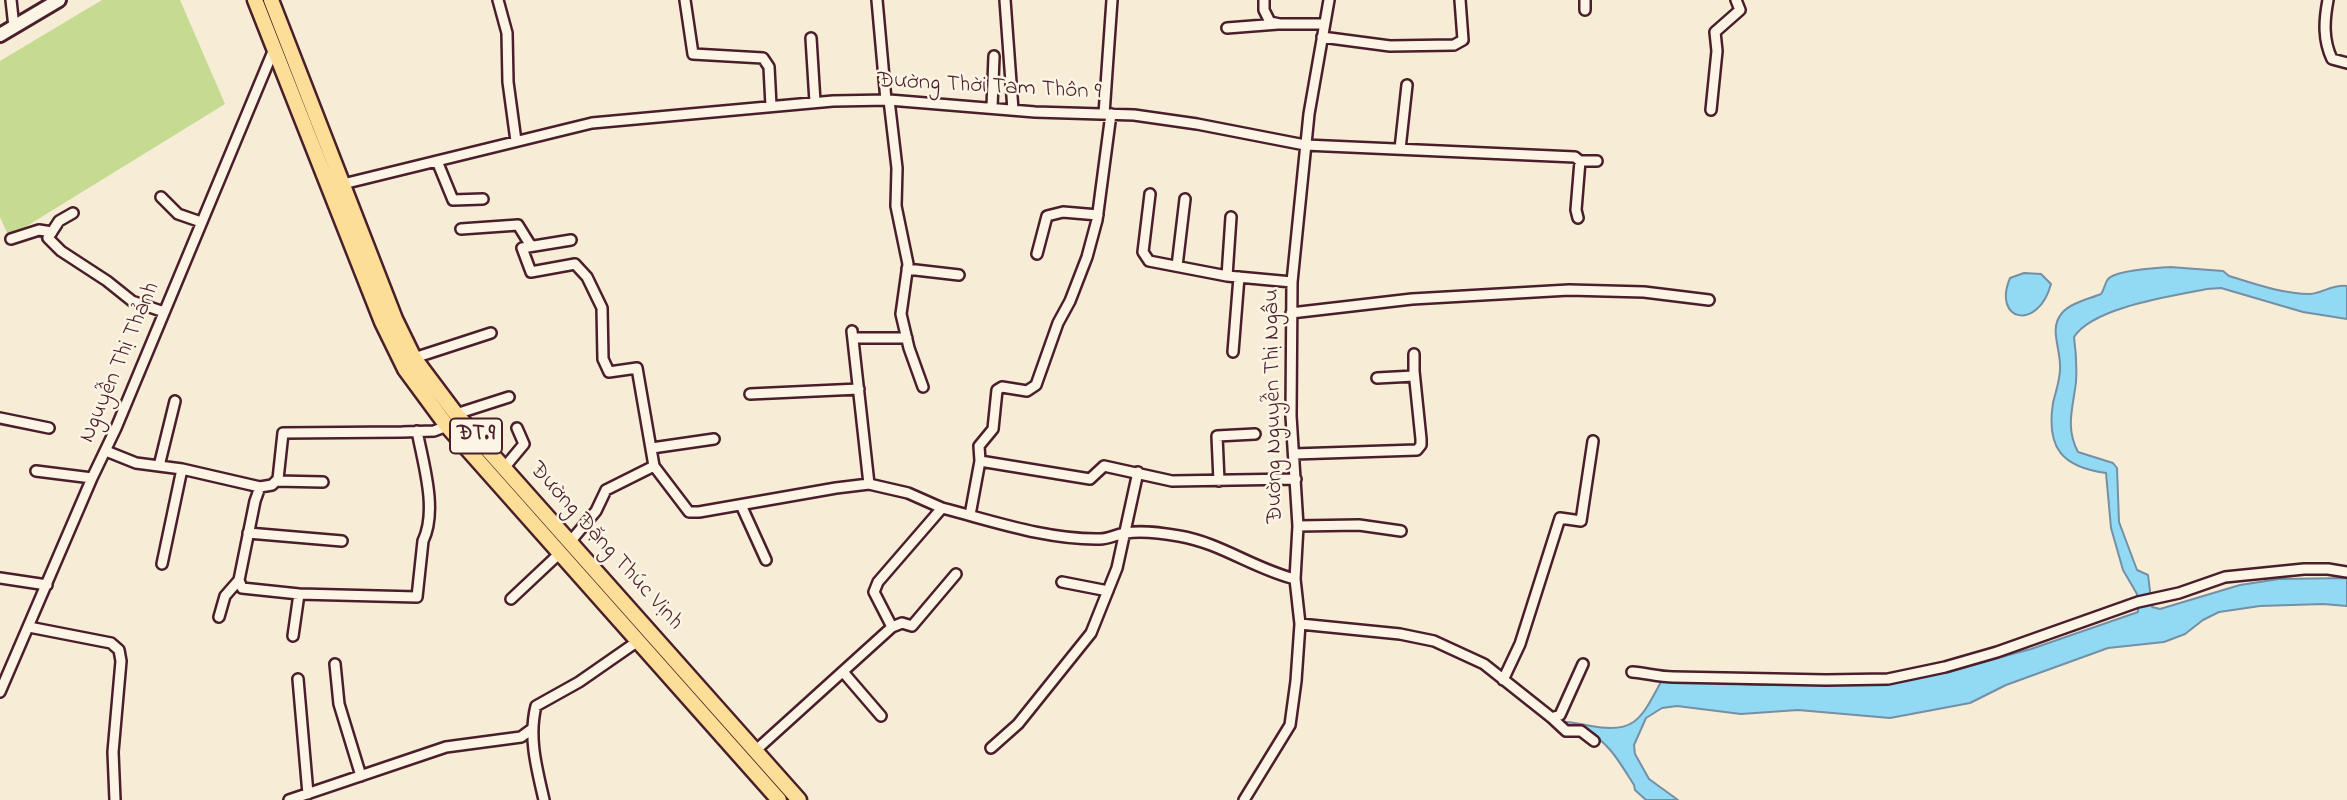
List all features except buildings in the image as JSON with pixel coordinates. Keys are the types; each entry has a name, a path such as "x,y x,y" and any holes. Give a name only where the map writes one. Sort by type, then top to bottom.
{"main road":[{"path":"0,35 59,0"},
{"name":"Đường Đặng Thúc Vịnh","path":"255,0 393,348 418,388 504,468 638,640 779,800"},
{"name":"Đường Đặng Thúc Vịnh","path":"271,0 395,318 414,358 452,420 565,548 799,800"}],"street":[{"path":"11,0 15,27"},
{"path":"498,0 507,33 508,82 516,141"},
{"path":"685,0 693,54 763,58 769,67 771,106"},
{"path":"877,0 897,168 896,206 907,269 901,314 923,387"},
{"path":"1005,0 1013,110"},
{"path":"970,515 980,461 979,446 995,423 998,388 1027,391 1036,384 1058,323 1070,301 1087,257 1098,215 1108,114 1112,0"},
{"path":"1264,0 1270,22 1280,24"},
{"name":"Đường Nguyễn Thị Ngâu","path":"1244,800 1290,725 1296,681 1300,624 1295,579 1298,526 1291,416 1292,282 1305,145 1329,0"},
{"path":"1322,37 1390,46 1460,43 1464,36 1460,0"},
{"path":"1710,110 1717,51 1715,32 1740,10 1735,0"},
{"path":"2329,0 2325,15 2325,44 2332,59 2347,64"},
{"path":"1227,28 1324,24"},
{"path":"811,38 815,102"},
{"name":"Nguyễn Thị Thảnh","path":"0,692 106,451 274,47"},
{"path":"992,107 994,56"},
{"path":"1400,149 1408,85"},
{"name":"Đường Thời Tam Thôn 9","path":"343,184 592,123 815,102 888,100 1108,114 1197,124 1305,145 1561,156 1580,161 1597,161"},
{"path":"437,160 453,200 483,199"},
{"path":"1578,218 1580,161"},
{"path":"1150,194 1143,252 1149,261 1227,276 1292,282"},
{"path":"161,197 178,214 201,222"},
{"path":"1177,266 1185,199"},
{"path":"1037,254 1047,216 1063,212 1098,215"},
{"path":"73,213 59,221 48,238 61,251 132,301 164,312"},
{"path":"1227,276 1231,217"},
{"path":"461,229 517,225 531,246"},
{"path":"11,239 29,231 52,232"},
{"path":"571,240 522,248 531,272 575,264 587,276 602,308 603,359 609,372 637,369 654,466 689,512 869,484 908,493 942,508 1030,531 1102,539 1126,533 1148,532 1203,542 1223,548 1276,574 1295,579"},
{"path":"907,269 959,275"},
{"path":"1233,352 1239,277"},
{"path":"1291,313 1412,299 1569,290 1644,292 1709,300"},
{"path":"414,358 491,333"},
{"path":"869,484 852,334 907,338"},
{"path":"1294,454 1417,450 1421,439 1414,354"},
{"path":"1377,378 1414,376"},
{"path":"750,394 859,389"},
{"path":"106,451 136,463 260,487 272,485 276,481 283,433 433,431 452,420 509,397"},
{"path":"159,466 175,401"},
{"path":"0,418 49,428"},
{"path":"504,468 524,444 517,428"},
{"path":"239,580 242,588 299,594 417,597 423,541 427,534 428,482 417,431"},
{"path":"1219,481 1217,436 1255,434"},
{"path":"652,448 714,439"},
{"path":"1503,680 1520,644 1560,518 1581,521 1594,441"},
{"path":"980,461 1090,479 1104,466 1172,481 1296,479"},
{"path":"511,599 565,548 596,511 606,490 654,466"},
{"path":"162,564 182,470"},
{"path":"36,471 92,478"},
{"path":"991,748 1018,724 1091,633 1108,591 1126,533 1138,472"},
{"path":"276,481 323,482"},
{"path":"219,617 225,596 239,580 260,487"},
{"path":"741,505 766,560"},
{"path":"892,627 874,592 878,582 942,508"},
{"path":"1298,526 1359,525 1401,531"},
{"path":"248,533 342,541"},
{"path":"1632,672 1655,673 1662,677 1888,679 1997,652 2138,602 2179,593 2225,577 2305,569 2347,572"},
{"path":"755,751 892,627 902,623 912,626 956,575"},
{"path":"0,578 47,585"},
{"path":"1062,582 1108,591"},
{"path":"293,636 299,594"},
{"path":"1300,624 1400,634 1434,641 1484,664 1566,731 1581,731 1594,741"},
{"path":"29,627 111,643 119,650 121,661 113,752 115,800"},
{"path":"544,800 534,755 532,729 536,706 579,682 638,640"},
{"path":"335,664 339,704 361,776"},
{"path":"1552,718 1560,715 1583,664"},
{"path":"844,673 881,716"},
{"path":"298,679 308,794"},
{"path":"289,800 446,747 521,737 532,729"}],"green space":[{"path":"102,0 180,0 225,104 9,237 0,217 0,61"}],"water":[{"path":"2170,267 2223,271 2229,276 2259,285 2300,294 2347,286 2347,319 2303,312 2221,288 2155,299 2115,310 2084,327 2074,337 2076,376 2071,426 2074,443 2078,452 2113,463 2117,468 2119,522 2137,570 2148,575 2152,607 2160,609 2240,585 2279,579 2347,578 2347,606 2260,606 2219,612 2185,634 2164,642 2108,648 2006,685 1970,703 1890,718 1798,710 1741,714 1677,706 1662,708 1646,718 1634,745 1635,754 1649,779 1678,800 1646,800 1635,790 1607,746 1593,735 1558,722 1606,728 1628,725 1643,713 1662,680 1761,685 1884,684 1950,671 2031,649 2138,612 2137,594 2123,570 2111,528 2106,473 2078,466 2060,453 2055,443 2051,419 2060,370 2056,325 2062,313 2070,307 2101,294 2112,276"},
{"path":"2024,273 2041,274 2051,284 2037,309 2028,315 2019,315 2007,304 2006,293 2010,278"}]}
